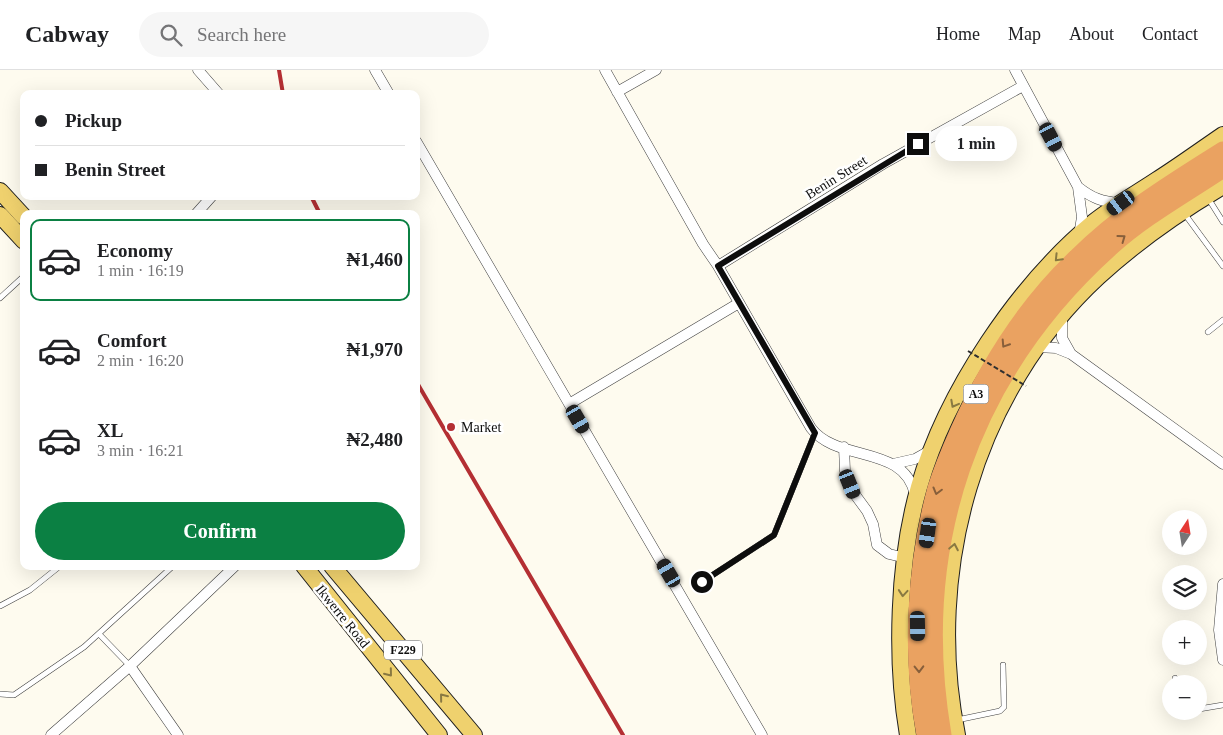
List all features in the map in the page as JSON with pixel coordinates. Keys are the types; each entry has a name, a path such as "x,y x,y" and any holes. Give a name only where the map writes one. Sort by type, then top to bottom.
{"highway":[{"name":"A3","path":"926,735 920,679 918,626 921,578 938,486 953,445 976,394 1022,319 1076,258 1156,202 1223,151"},
{"name":"A3","path":"942,735 935,692 933,613 942,535 953,490 964,458 985,409 1022,345 1060,296 1086,269 1156,202 1223,168"}],"main road":[{"path":"955,728 946,616 948,588 962,510 972,471 990,429 1013,384 1037,347 1097,278 1156,202 1223,135"},
{"path":"908,735 902,701 900,660 906,558 916,500 931,450 962,388 999,329 1021,299 1079,236 1156,202 1206,196 1223,186"},
{"path":"0,191 20,214"},
{"path":"0,215 20,237"},
{"name":"Ikwerre Road","path":"307,570 439,735"},
{"name":"Ikwerre Road","path":"335,570 474,735"}],"street":[{"path":"198,70 216,90"},
{"path":"375,70 387,90"},
{"path":"605,70 703,244 718,266 815,433 825,441 893,464 907,475 913,486 916,500"},
{"path":"618,92 656,70"},
{"path":"1014,70 1078,187 1082,217 1079,236"},
{"name":"Benin Street","path":"718,266 883,164 1023,86"},
{"path":"420,147 762,735"},
{"path":"1078,187 1091,198 1103,202 1156,202"},
{"path":"200,210 208,200"},
{"path":"569,404 739,303"},
{"path":"1062,316 1062,338 1071,354"},
{"path":"1037,347 1056,348 1071,354 1223,464"},
{"path":"844,447 845,471 856,496 867,511 873,524 877,545 889,554 906,558"},
{"path":"893,464 915,459 931,450"},
{"path":"51,735 130,666 231,570"},
{"path":"1223,584 1219,630 1223,660"},
{"path":"130,666 178,735"}],"lane":[{"path":"1206,196 1223,222"},
{"path":"1156,202 1223,266"},
{"path":"0,298 20,280"},
{"path":"1208,332 1223,320"},
{"path":"702,582 774,535 815,433"},
{"path":"0,606 30,590 55,570"},
{"path":"0,694 14,695 84,647 169,570"},
{"path":"99,634 130,666"},
{"path":"955,728 1000,711 1004,707 1003,665"},
{"path":"1207,707 1223,705"}],"path":[{"path":"968,351 1026,386"}],"railway":[{"path":"279,70 282,90"},
{"path":"313,200 318,210"},
{"path":"420,388 623,735"}],"place":[{"name":"Market","path":"451,427"}],"route":[{"path":"702,582 774,535 815,433 718,266 918,144"}]}
